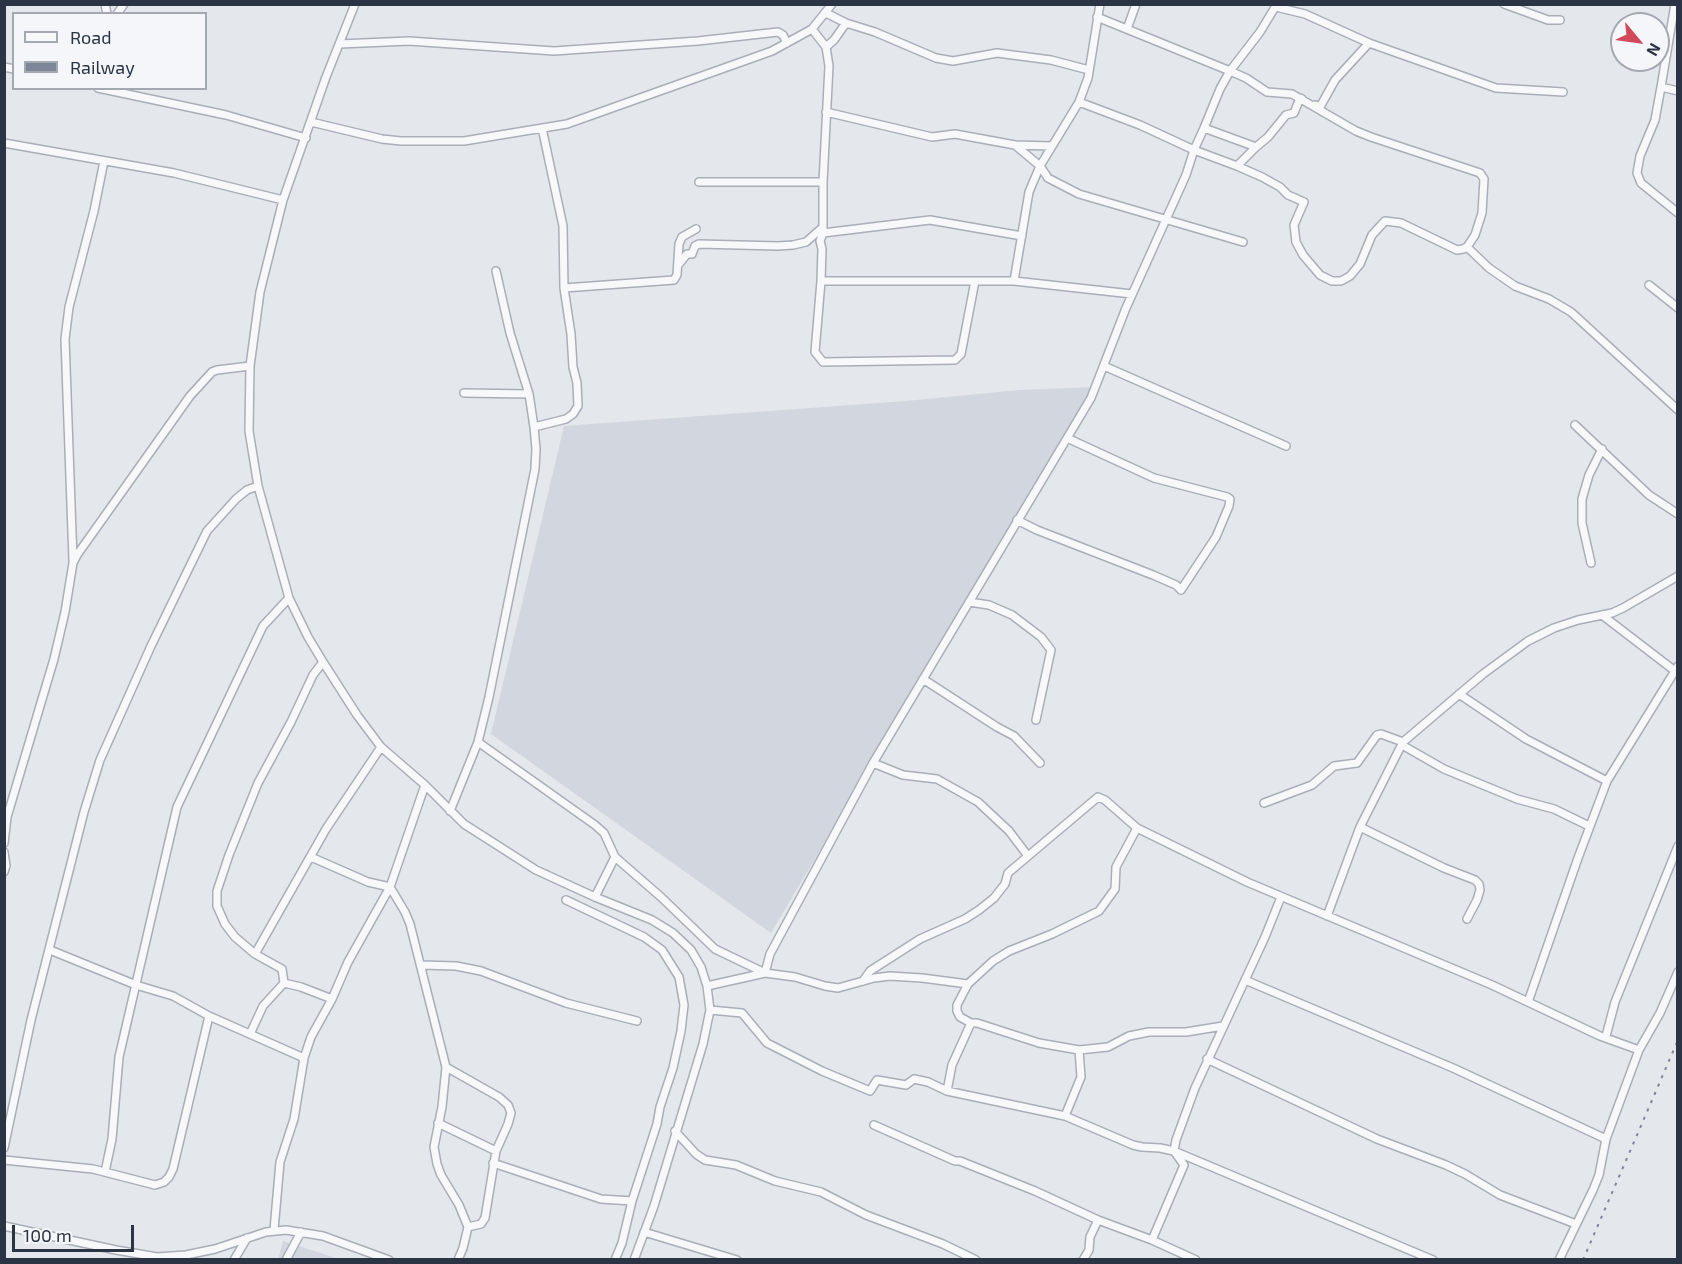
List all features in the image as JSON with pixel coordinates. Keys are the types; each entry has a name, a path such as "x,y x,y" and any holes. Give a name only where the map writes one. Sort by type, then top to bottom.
{"street":[{"path":"355,4 326,77 283,200 260,292 250,366 249,431 258,486 289,598 323,662 381,747 425,785 464,824 536,870 652,920 673,933 691,950 701,967 707,986 710,1010 703,1044 654,1206 634,1260"},
{"path":"311,122 382,139 401,141 464,141 567,124 772,51 812,29 832,4"},
{"path":"1014,281 1029,192 1051,146 1079,102 1089,70 1100,4"},
{"path":"1127,29 1136,4"},
{"path":"1504,4 1548,20 1560,20"},
{"path":"1675,4 1655,120 1640,156 1637,173 1641,183 1677,213"},
{"path":"765,973 770,954 873,763 1091,398 1132,294 1186,175 1220,89 1230,71 1277,6 1296,8 1369,43 1496,88 1563,92"},
{"path":"826,13 936,58 952,61 997,53 1051,60 1089,70"},
{"path":"1097,17 1246,78 1266,92 1292,94 1320,107 1335,80 1369,43"},
{"path":"826,47 846,23"},
{"path":"812,29 826,47 829,66 823,230 820,241 821,281 815,352 824,362 955,360 961,354 975,281"},
{"path":"340,44 409,41 554,51 698,41 778,32 783,35 787,43"},
{"path":"1660,87 1677,91"},
{"path":"107,90 226,115 306,138"},
{"path":"1237,166 1286,115 1294,113 1300,98"},
{"path":"1079,102 1262,177 1280,187 1288,195 1304,202 1294,225 1296,242 1303,255 1320,275 1332,281 1341,281 1350,276 1360,264 1372,235 1385,221 1401,223 1457,250 1467,247 1475,236 1482,213 1484,180 1482,176 1356,131 1300,98"},
{"path":"826,112 932,137 955,134 1015,145 1051,146"},
{"path":"534,427 566,419 578,406 564,288 563,226 542,128"},
{"path":"1204,128 1256,147"},
{"path":"4,143 174,173 283,200"},
{"path":"1015,145 1040,166 1053,182 1079,194 1243,242"},
{"path":"4,843 7,817 57,647 73,563 65,339 69,307 94,211 104,161"},
{"path":"699,182 823,182"},
{"path":"679,264 687,254 692,254 695,246 699,244 778,246 806,242 823,230 930,220 1022,236"},
{"path":"564,288 674,280 677,275 679,244 682,237 696,229"},
{"path":"1467,247 1489,268 1515,286 1550,299 1571,312 1677,410"},
{"path":"450,810 478,742 535,469 536,448 529,394 510,333 496,271"},
{"path":"821,281 1014,281 1132,294"},
{"path":"1649,285 1677,308"},
{"path":"73,563 190,396 212,372 250,366"},
{"path":"1104,366 1286,446"},
{"path":"464,393 529,394"},
{"path":"1575,426 1649,495 1677,514"},
{"path":"1017,520 1153,575 1176,585 1181,590 1216,537 1229,506 1230,499 1227,497 1154,478 1067,438"},
{"path":"1590,562 1582,523 1582,500 1589,475 1602,449"},
{"path":"4,1148 31,1020 100,760 151,646 207,531 236,499 258,486"},
{"path":"1327,916 1360,827 1402,743 1507,655 1528,641 1554,628 1623,608 1677,576"},
{"path":"105,1172 112,1139 119,1057 177,807 263,626 289,598"},
{"path":"969,602 989,605 1012,615 1041,637 1051,650 1036,720"},
{"path":"1528,1002 1589,826 1607,781 1676,669 1602,615"},
{"path":"284,983 282,969 255,954 236,938 225,924 217,906 217,891 258,783 313,675 323,662"},
{"path":"923,679 1014,736 1040,763"},
{"path":"1459,694 1526,739 1607,781"},
{"path":"1264,803 1312,785 1334,766 1357,764 1377,735 1381,734 1402,743 1444,769 1517,799 1554,809 1589,826"},
{"path":"478,742 595,825 604,833 615,857 715,949 765,973 795,977 825,986 838,987 874,978 907,976 968,984"},
{"path":"255,954 326,829 381,747"},
{"path":"873,763 903,775 937,779 978,802 1010,831 1028,856"},
{"path":"274,1230 280,1162 294,1119 304,1058 311,1037 332,999 348,962 390,887 425,785"},
{"path":"863,981 870,971 920,939 965,919 979,910 1005,884 1008,873 1098,797 1105,800 1137,828 1281,897 1528,1002 1600,1036 1606,1036 1639,1050"},
{"path":"1360,827 1475,880 1480,890 1478,900 1467,919"},
{"path":"1137,828 1116,867 1114,889 1099,911 1061,930 1009,951 993,961 968,984 960,998 957,1011 960,1017 971,1023 1040,1043 1079,1050 1108,1047 1129,1036 1139,1034 1186,1032 1223,1026"},
{"path":"1606,1036 1615,1002 1677,846"},
{"path":"4,852 6,866 4,872"},
{"path":"311,857 368,882 390,887 405,912 421,965 446,1067 442,1107 434,1147 437,1164 468,1227 458,1260"},
{"path":"595,897 615,857"},
{"path":"1174,1151 1183,1119 1207,1059 1281,897"},
{"path":"566,900 653,942 674,966 683,992 684,1005 677,1053 632,1201 622,1243 615,1260"},
{"path":"50,950 136,985 173,996 209,1016 304,1058"},
{"path":"421,965 456,966 481,971 566,1003 637,1021"},
{"path":"1559,1260 1596,1182 1606,1139 1639,1050 1660,1013 1677,972"},
{"path":"707,986 765,973"},
{"path":"1245,980 1453,1068 1606,1139"},
{"path":"284,983 332,999"},
{"path":"250,1034 263,1006 284,983"},
{"path":"710,1010 742,1013 767,1043 822,1071 870,1091 877,1080 906,1085 914,1079 928,1082 947,1091 1065,1116 1133,1145 1174,1151 1433,1260"},
{"path":"4,1160 66,1165 155,1185 170,1177 209,1016"},
{"path":"947,1091 952,1065 971,1023"},
{"path":"1065,1116 1081,1077 1079,1050"},
{"path":"1207,1059 1377,1140 1465,1173 1500,1195 1575,1224"},
{"path":"446,1067 499,1097 508,1105 511,1113 493,1163 485,1218 481,1224 468,1227"},
{"path":"438,1122 496,1151"},
{"path":"874,1125 1196,1260"},
{"path":"675,1131 696,1154 705,1160 736,1165 775,1181 820,1192 866,1215 943,1244 976,1260"},
{"path":"1152,1240 1184,1165 1174,1151"},
{"path":"493,1163 601,1199 632,1201"},
{"path":"1083,1260 1089,1250 1090,1237 1098,1220"},
{"path":"4,1226 157,1257 186,1255 214,1249 274,1230 301,1232 323,1236 388,1260"},
{"path":"286,1260 301,1232"},
{"path":"644,1232 737,1260"},
{"path":"234,1260 247,1238"},
{"path":"123,1260 126,1251"}],"shaded area":[{"path":"1095,387 771,933 491,734 564,426 906,401 1019,390"},
{"path":"283,1241 339,1259 278,1260"}],"railway":[{"path":"1583,1260 1678,1040"}]}
